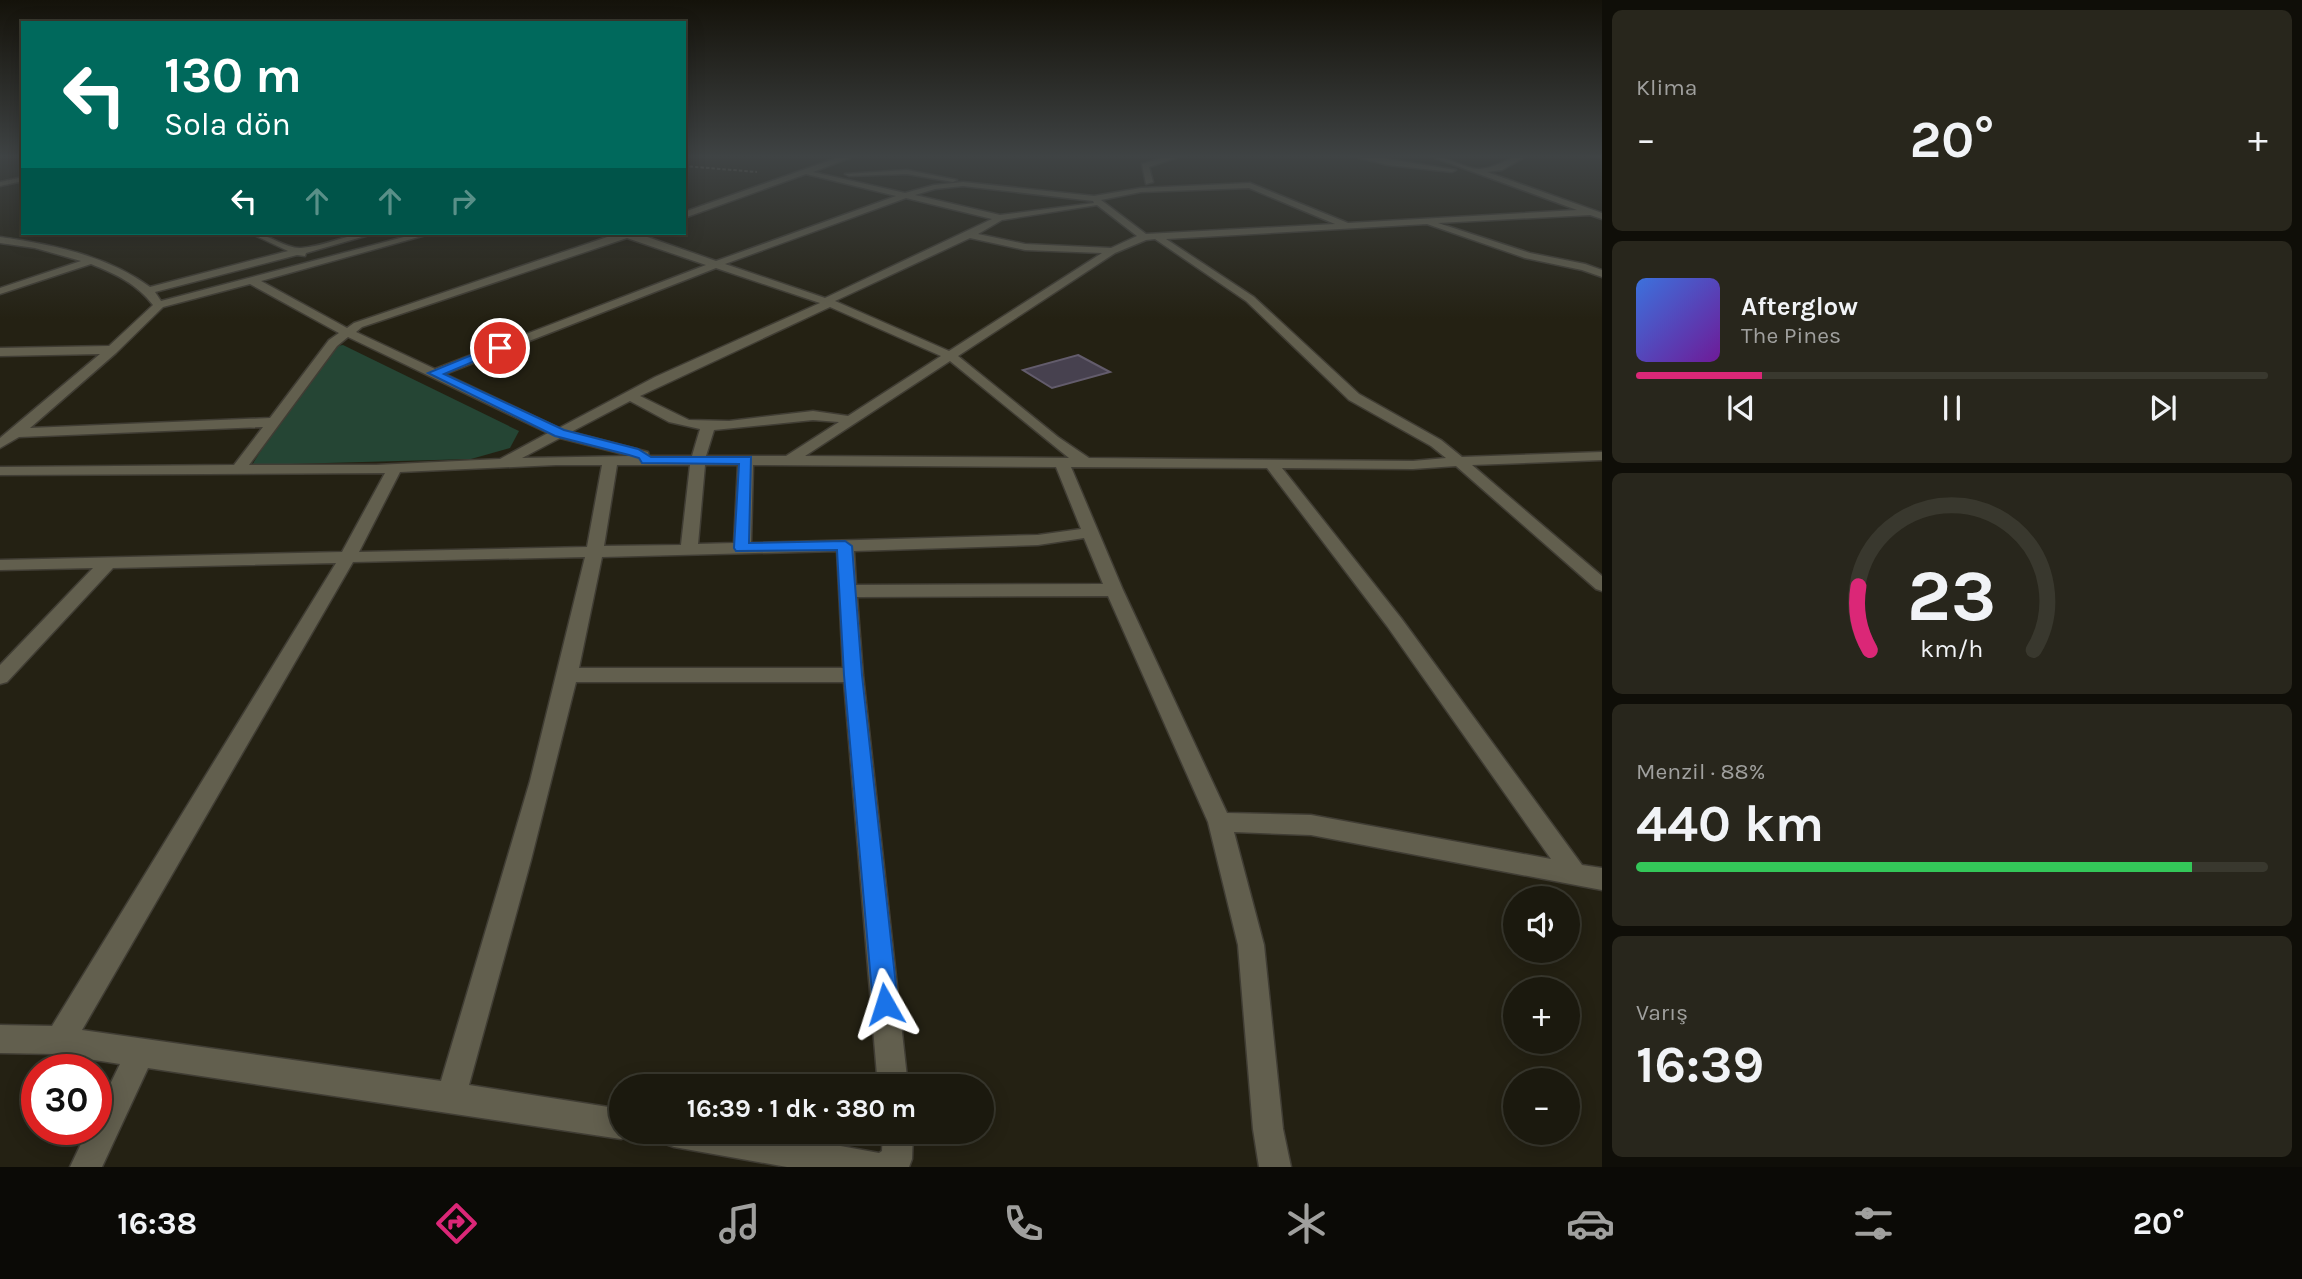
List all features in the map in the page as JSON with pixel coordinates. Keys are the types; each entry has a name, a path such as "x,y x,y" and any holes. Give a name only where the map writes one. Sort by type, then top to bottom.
{"street":[{"path":"434,373 717,264 868,209"},
{"path":"963,209 1000,218"},
{"path":"501,464 631,396 1000,218 1053,209"},
{"path":"1110,209 1250,299 1354,397 1436,443 1602,585"},
{"path":"1308,209 1346,225"},
{"path":"1583,209 1602,216"},
{"path":"789,460 1112,251 1150,236 1590,212"},
{"path":"1424,221 1521,254 1585,267 1602,274"},
{"path":"5,241 24,235"},
{"path":"259,235 318,262"},
{"path":"147,291 363,235"},
{"path":"0,444 112,351 159,305 421,235"},
{"path":"239,470 333,343 346,332 358,325 621,235"},
{"path":"633,235 828,302 950,356 1084,462"},
{"path":"969,235 1025,247 1112,251"},
{"path":"5,241 53,249 91,261 147,291 159,305"},
{"path":"0,291 91,261"},
{"path":"251,280 346,332 559,433 634,452 644,456 647,461"},
{"path":"0,352 112,351"},
{"path":"631,396 681,422 708,426 824,417 850,420"},
{"path":"16,433 275,422"},
{"path":"689,549 698,460 708,426"},
{"path":"0,471 395,468 698,460 1413,465 1602,456"},
{"path":"742,548 746,460"},
{"path":"451,1096 568,675 597,550 610,461"},
{"path":"1061,461 1114,590 1220,822 1251,945 1268,1129 1275,1167"},
{"path":"1272,466 1394,622 1575,874"},
{"path":"60,1040 348,556 395,468"},
{"path":"0,565 845,546 1038,540 1090,532"},
{"path":"845,546 853,675 892,1074"},
{"path":"0,677 108,563"},
{"path":"848,591 1114,590"},
{"path":"568,675 853,675"},
{"path":"1220,822 1311,825 1602,879"},
{"path":"0,1039 60,1040 140,1054 451,1096 609,1122"},
{"path":"86,1167 140,1054"},
{"path":"743,1144 875,1167"},
{"path":"886,1167 897,1159 898,1144"}],"green space":[{"path":"343,345 519,431 510,448 471,459 252,465 324,348"}],"building":[{"path":"1078,355 1110,372 1052,388 1023,370"}],"route":[{"path":"500,348 434,373 559,433 634,452 644,456 647,461 746,460 742,548 845,546 853,675 885,1004"}]}
